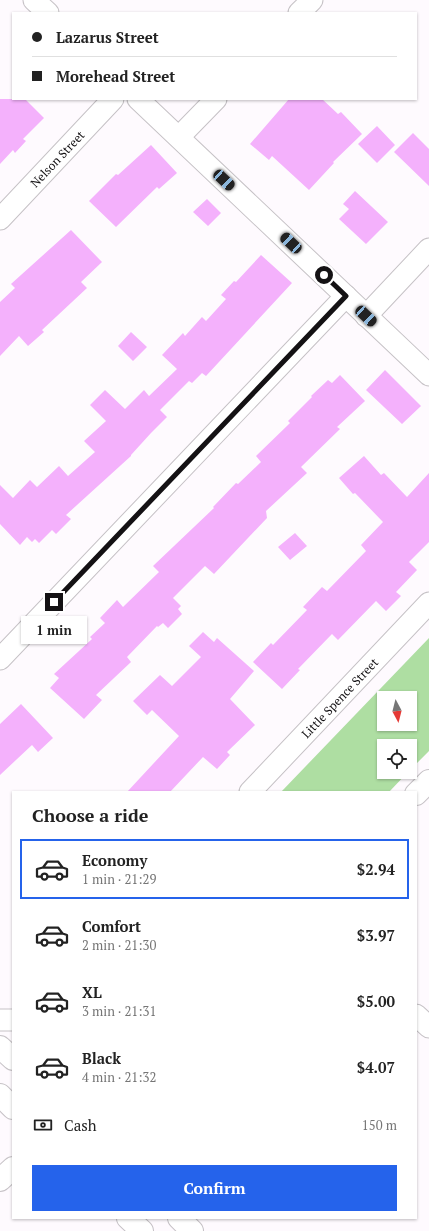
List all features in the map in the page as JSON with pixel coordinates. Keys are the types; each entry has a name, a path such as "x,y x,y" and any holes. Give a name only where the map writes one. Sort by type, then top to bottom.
{"main road":[{"path":"417,793 429,781"},
{"path":"0,1047 12,1058"},
{"path":"0,1095 12,1107"},
{"path":"0,1180 12,1169"},
{"path":"129,1219 142,1231"},
{"path":"180,1219 192,1231"}],"street":[{"path":"34,0 47,12"},
{"path":"300,12 312,0"},
{"name":"Nelson Street","path":"0,219 112,100"},
{"path":"139,100 429,375"},
{"path":"179,137 215,100"},
{"path":"366,316 429,249"},
{"path":"0,659 346,296"},
{"name":"Little Spence Street","path":"251,791 429,603"},
{"path":"417,1016 429,1027"},
{"path":"0,1020 12,1020"}],"green space":[{"path":"429,638 429,751 417,763 417,739 377,739 377,779 401,779 390,791 282,791 377,692 377,731 417,731 417,691 378,691"}],"building":[{"path":"0,99 26,100 44,118 23,139 26,141 15,153 13,150 0,164"},
{"path":"288,100 323,100 338,114 341,112 362,134 333,162 334,163 309,190 272,156 269,160 250,144"},
{"path":"377,126 395,145 377,163 358,144"},
{"path":"413,133 429,149 429,186 394,152"},
{"path":"151,145 177,173 159,189 157,187 116,227 89,201 116,174 118,175"},
{"path":"355,191 388,222 366,244 339,219 349,209 343,204"},
{"path":"207,199 221,213 208,226 193,212"},
{"path":"71,230 102,262 81,282 87,288 42,330 44,332 28,346 19,336 0,356 0,302 15,288 11,284"},
{"path":"261,255 292,283 206,376 202,373 192,383 189,381 160,410 167,417 131,456 66,515 71,519 56,534 52,530 39,543 35,539 32,542 27,537 20,545 0,524 0,485 13,498 30,480 37,487 59,466 68,476 95,452 84,441 106,421 90,405 105,390 125,409 144,390 149,396 177,369 162,355 183,333 185,336 202,317 206,321 226,299 221,295 234,281 236,282"},
{"path":"131,332 147,347 133,361 118,346"},
{"path":"385,370 421,406 402,424 366,390"},
{"path":"340,375 365,401 337,427 340,429 301,467 307,473 266,511 267,518 214,574 205,566 173,598 181,606 178,609 182,614 168,628 163,623 158,627 157,626 127,657 131,662 96,695 102,700 84,719 50,688 59,678 54,674 92,639 90,637 105,623 100,618 117,600 123,607 159,572 153,566 214,508 213,507 236,483 238,484 261,462 256,456 290,423 288,421 312,397 311,396 328,380 332,383"},
{"path":"364,456 381,475 384,473 407,497 429,473 429,542 409,562 417,570 396,592 401,596 386,611 376,601 338,640 332,634 298,669 300,670 282,689 253,662 271,643 273,645 307,610 303,607 322,587 327,591 366,551 361,545 383,522 355,493 353,494 339,478"},
{"path":"295,533 307,546 290,560 278,547"},
{"path":"203,632 214,642 217,638 254,671 230,699 255,725 227,752 230,755 217,769 203,757 171,791 128,791 179,736 152,710 147,715 133,701 160,675 172,686 201,657 189,646"},
{"path":"21,704 53,738 38,752 32,745 0,775 0,724"}],"route":[{"path":"54,602 346,296 324,275"}]}
